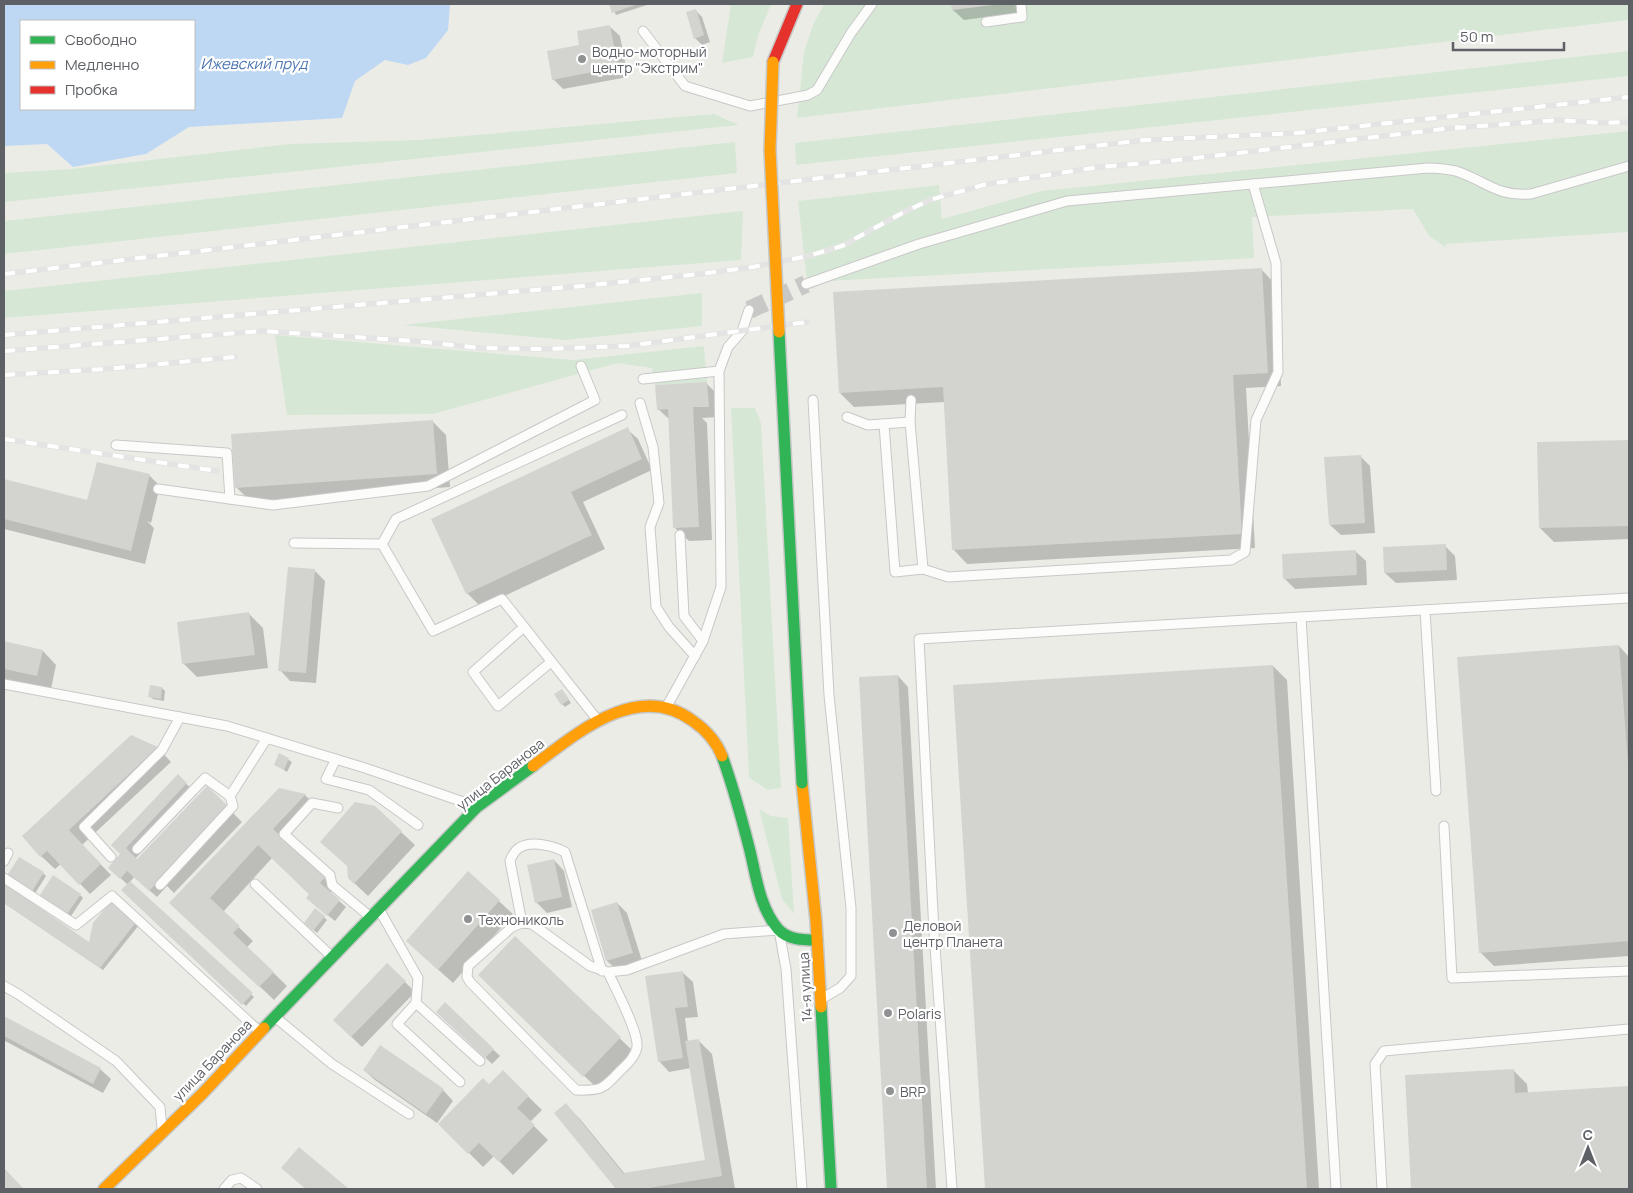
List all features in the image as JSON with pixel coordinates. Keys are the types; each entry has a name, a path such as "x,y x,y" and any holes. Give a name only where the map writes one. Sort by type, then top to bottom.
{"main road":[{"name":"14-я улица","path":"797,4 774,62 770,150 802,783 816,921 831,1189"},
{"path":"787,110 788,91"},
{"name":"улица Баранова","path":"104,1189 202,1094 477,807 578,732 598,720 630,708 648,706 666,708 687,716 706,730 719,748 734,788 765,909 779,930"},
{"path":"816,921 818,832"},
{"path":"779,930 800,940 817,940"}],"lane":[{"path":"644,31 684,86 750,106 808,95 817,90 851,33 872,4"},
{"path":"986,22 1022,17 1021,4"},
{"path":"806,284 920,244 1066,201 1428,168 1445,168 1504,193 1517,195 1531,194 1629,166"},
{"path":"884,424 894,572 923,569 948,577 1231,560 1245,552 1256,420 1278,372 1276,262 1253,184"},
{"path":"666,708 703,641 721,587 719,371 728,347 742,331 749,310"},
{"path":"158,489 273,505 428,486 595,400 581,366"},
{"path":"643,378 719,371"},
{"path":"813,400 829,695 851,908 851,976 840,988 820,1000"},
{"path":"910,400 910,422 923,569"},
{"path":"640,403 653,447 659,503 650,527 656,607 669,627 695,656"},
{"path":"382,544 396,518 622,415"},
{"path":"847,417 868,425 910,422"},
{"path":"116,445 227,453 230,499"},
{"path":"680,535 684,616 703,641"},
{"path":"294,543 382,544"},
{"path":"382,544 433,631 502,599 598,720"},
{"path":"952,1189 934,932 919,639 1629,598"},
{"path":"1425,610 1436,791"},
{"path":"1301,617 1336,1189"},
{"path":"524,627 473,672 498,706 551,662"},
{"path":"4,684 227,726 336,759 477,807"},
{"path":"111,857 84,827 162,750 180,717"},
{"path":"230,796 267,738"},
{"path":"336,759 326,780 369,790 418,825"},
{"path":"138,849 205,778 230,796 233,806 160,885"},
{"path":"338,808 312,804 284,834 330,875 332,885 375,913 418,978 416,1002 397,1024 460,1082"},
{"path":"1444,826 1452,978 1629,971"},
{"path":"522,923 510,861 520,846 545,844 557,847 565,852 605,972 636,1035 637,1047 633,1058 604,1088 576,1090 467,977 468,966 512,927 522,923 532,924 590,966 605,972 627,970 724,934 779,930 786,969 802,1189"},
{"path":"4,878 76,925 112,896 260,1032"},
{"path":"255,884 332,957"},
{"path":"4,986 116,1061 160,1107 163,1132"},
{"path":"416,1002 480,1061"},
{"path":"274,1017 332,1064 409,1114"},
{"path":"1382,1189 1375,1064 1384,1051 1629,1029"},
{"path":"224,1189 232,1180 241,1178 257,1189"}],"green space":[{"path":"731,4 771,4 758,36 753,57 722,63"},
{"path":"824,4 1629,4 1629,20 797,118 804,52 813,25"},
{"path":"1629,51 1629,76 796,165 795,143"},
{"path":"714,114 739,125 4,202 4,173 71,169 290,144 418,140"},
{"path":"1629,131 1629,232 1445,244 1447,248 1429,236 1413,209 1252,217 1254,258 829,281 808,290 798,201 939,185 942,219 1042,191"},
{"path":"735,142 737,173 4,254 4,221"},
{"path":"743,211 741,260 4,318 4,291"},
{"path":"702,293 702,326 565,340 403,325"},
{"path":"275,335 573,360 704,346 707,382 655,385 652,368 618,363 433,414 287,415"},
{"path":"731,408 755,408 761,423 781,788 768,790 749,778"},
{"path":"759,809 771,816 788,818 794,914 782,899"}],"water":[{"name":"Ижевский пруд","path":"4,4 450,4 448,30 426,58 408,65 385,60 355,81 342,118 189,127 146,154 73,167 47,144 4,146"}],"building":[{"path":"609,4 638,4 612,13"},
{"path":"951,4 993,4 993,5 952,10"},
{"path":"696,9 704,35 694,39 686,12"},
{"name":"Водно-моторный центр \"Экстрим\"","path":"610,25 618,67 552,80 547,51 579,45 577,31"},
{"path":"1262,268 1268,373 1233,375 1242,534 952,550 943,387 839,393 833,292"},
{"path":"707,382 709,407 693,407 699,527 673,528 668,409 657,410 655,385"},
{"path":"433,420 437,474 235,488 231,434"},
{"path":"628,427 642,459 571,492 592,535 466,594 431,519"},
{"path":"1629,440 1629,526 1539,528 1537,442"},
{"path":"1361,455 1365,523 1329,525 1324,457"},
{"path":"97,462 150,474 131,551 4,519 4,479 87,500"},
{"path":"1446,544 1447,570 1384,573 1383,547"},
{"path":"1356,550 1357,575 1283,579 1282,554"},
{"path":"288,567 315,569 306,673 278,671"},
{"path":"249,612 255,655 182,664 177,622"},
{"path":"4,641 43,650 37,676 4,669"},
{"path":"1619,645 1629,776 1629,941 1479,953 1457,657"},
{"path":"1273,665 1307,1189 985,1189 953,685"},
{"name":"Деловой центр Планета","path":"898,675 927,1189 887,1189 859,677"},
{"path":"150,685 162,687 161,699 148,697"},
{"path":"562,689 569,700 561,705 554,694"},
{"path":"131,735 158,747 69,830 101,864 79,885 47,851 40,857 22,836"},
{"path":"279,753 289,758 284,770 274,765"},
{"path":"178,774 187,783 126,848 137,859 207,786 229,807 149,891 127,871 120,879 108,868 120,854 111,845"},
{"path":"279,788 306,794 273,829 325,877 320,883 340,900 327,916 306,898 309,894 258,845 210,898 240,926 233,933 274,972 259,987 169,903"},
{"path":"355,802 375,806 402,831 354,884 348,878 347,866 320,842"},
{"path":"19,857 44,872 31,893 6,877"},
{"path":"554,859 562,897 535,903 527,865"},
{"path":"468,871 500,900 438,970 406,941"},
{"path":"53,875 81,894 65,917 38,898"},
{"path":"130,881 253,993 242,1005 121,890"},
{"path":"4,883 89,942 93,923 112,900 137,921 100,968 4,903"},
{"path":"617,902 633,953 606,961 591,910"},
{"path":"315,908 325,916 313,931 304,923"},
{"path":"515,936 621,1037 583,1077 478,975"},
{"path":"387,963 406,981 351,1037 333,1020"},
{"path":"683,971 688,1007 675,1008 683,1058 658,1062 645,976"},
{"path":"445,1002 494,1049 485,1058 436,1012"},
{"path":"4,1016 101,1068 93,1084 4,1036"},
{"path":"699,1039 722,1176 643,1189 616,1189 554,1113 566,1103 623,1173 705,1160 685,1041"},
{"path":"380,1045 444,1089 426,1114 363,1070"},
{"path":"1514,1069 1515,1093 1629,1086 1629,1189 1411,1189 1405,1075"},
{"path":"503,1070 529,1096 517,1108 535,1125 499,1162 479,1143 468,1154 438,1124 483,1078 489,1084"},
{"path":"299,1147 349,1189 306,1189 281,1168"},
{"path":"4,1168 24,1189 4,1189"}],"tunnel":[{"path":"749,310 806,284"}],"railway":[{"path":"4,274 1145,140 1297,133 1629,97"},
{"path":"1455,128 1559,120 1602,123 1629,122"},
{"path":"4,335 582,286 753,267 808,256 842,246 930,200 983,185 1099,167 1170,161 1460,127"},
{"path":"4,351 263,331 415,341 480,348 543,349 627,346 807,322"},
{"path":"4,375 105,369 235,357"},
{"path":"4,439 217,471"}],"traffic: fast":[{"path":"779,332 802,783"},
{"path":"722,756 737,801 766,911 782,933 791,937 817,940"},
{"path":"264,1028 477,807 533,766"},
{"path":"821,1007 831,1189"}],"traffic: slow":[{"path":"773,62 770,150 779,332"},
{"path":"533,766 588,726 630,709 651,706 672,710 693,721 710,736 722,756"},
{"path":"802,783 816,921 821,1007"},
{"path":"104,1189 202,1094 264,1028"}],"traffic: jam":[{"path":"773,62 797,4"}],"place":[{"name":"Водно-моторный центр \"Экстрим\"","path":"582,59"},
{"name":"Технониколь","path":"468,919"},
{"name":"Деловой центр Планета","path":"893,933"},
{"name":"Polaris","path":"888,1013"},
{"name":"BRP","path":"890,1091"}]}
